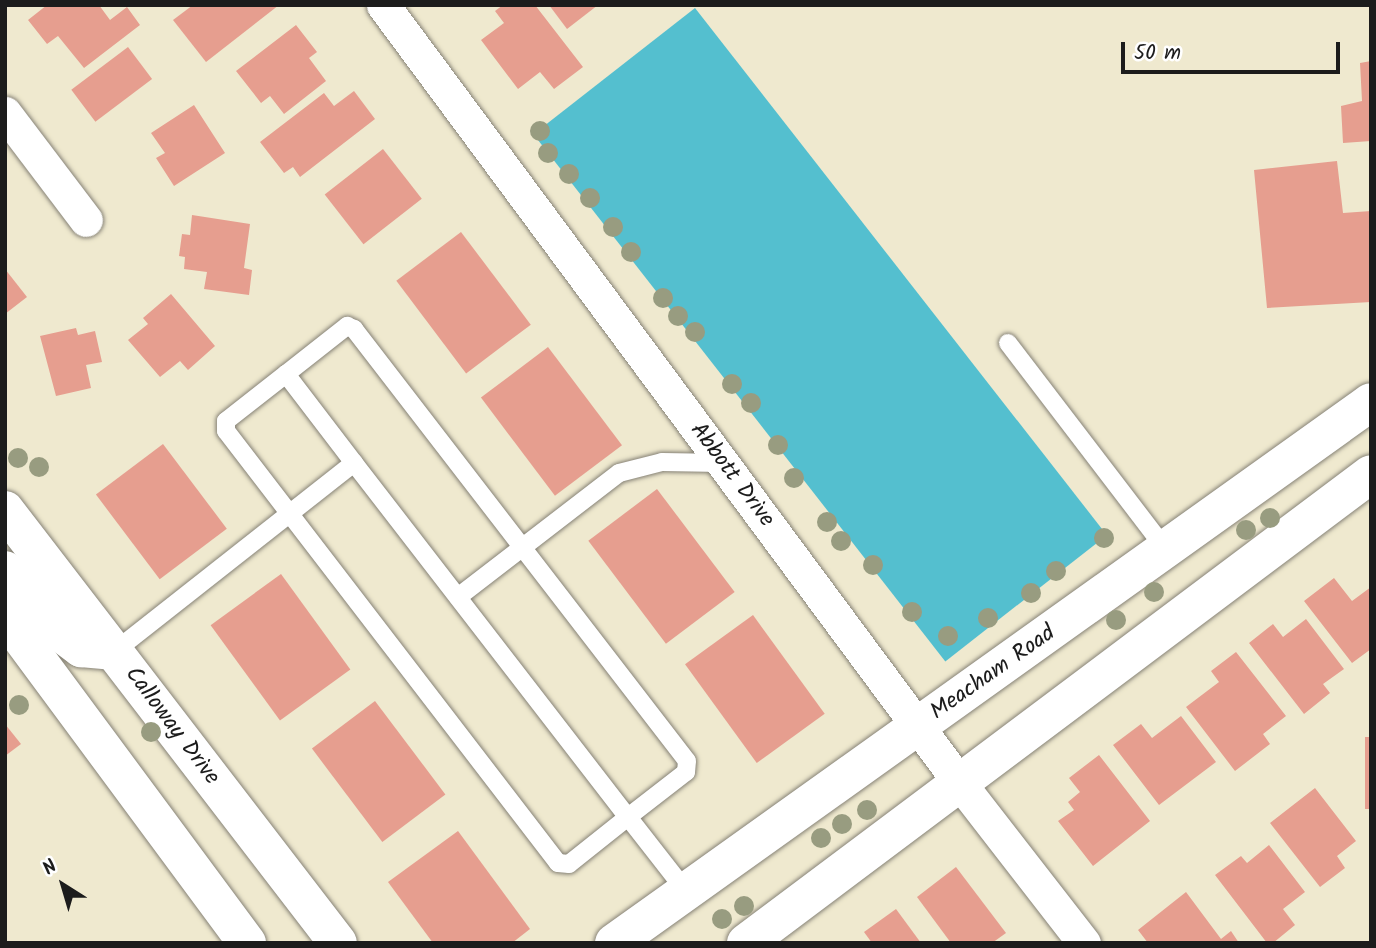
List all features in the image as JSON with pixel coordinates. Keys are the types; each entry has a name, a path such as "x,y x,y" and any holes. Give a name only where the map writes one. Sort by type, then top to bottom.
{"street":[{"name":"Abbott Drive","path":"383,5 959,782 1084,943"},
{"path":"5,113 86,220"},
{"name":"Meacham Road","path":"614,943 1371,402"},
{"path":"746,943 1371,474"},
{"name":"Calloway Drive","path":"5,510 338,943"},
{"path":"5,570 46,622 81,648 115,651"},
{"path":"5,616 247,943"}],"lane":[{"path":"351,326 687,761 686,772 569,863 558,863 224,426 286,374 351,326"},
{"path":"1008,343 1166,550"},
{"path":"286,374 685,890"},
{"path":"458,597 619,473 662,462 723,463"},
{"path":"115,651 354,463"}],"water":[{"path":"695,8 1107,535 945,661 533,134"}],"building":[{"path":"47,5 99,5 110,20 127,7 140,25 84,68 58,36 47,44 28,20"},
{"path":"193,5 279,5 206,62 173,20"},
{"path":"503,5 535,5 583,67 554,89 540,72 518,89 481,40 504,23 495,11"},
{"path":"549,5 598,5 567,29"},
{"path":"296,25 317,52 309,58 326,81 284,114 270,96 261,103 236,71"},
{"path":"128,47 152,79 95,122 71,90"},
{"path":"1371,61 1371,141 1343,143 1341,106 1362,101 1360,63"},
{"path":"354,91 375,119 300,177 293,167 284,173 260,142 324,93 334,106"},
{"path":"194,105 225,153 174,186 156,158 165,153 151,133"},
{"path":"383,149 422,199 363,244 325,195"},
{"path":"1337,161 1343,213 1371,211 1371,302 1267,308 1254,170"},
{"path":"192,215 250,224 244,268 252,270 249,295 204,289 207,272 184,269 185,257 179,256 182,234 190,235"},
{"path":"461,232 531,325 466,373 396,281"},
{"path":"5,269 27,297 5,314"},
{"path":"171,294 215,346 188,370 180,361 160,377 128,340 148,324 143,318"},
{"path":"76,328 78,335 95,331 102,362 86,365 91,388 56,396 40,336"},
{"path":"548,347 622,445 555,496 481,398"},
{"path":"163,444 227,529 160,579 96,495"},
{"path":"657,489 735,592 666,644 588,541"},
{"path":"281,574 350,669 280,721 211,625"},
{"path":"1334,578 1352,601 1371,587 1371,649 1352,663 1304,601"},
{"path":"753,615 825,714 757,763 685,664"},
{"path":"1306,619 1344,669 1323,684 1330,693 1304,714 1249,643 1273,624 1283,637"},
{"path":"1236,652 1286,716 1263,734 1270,744 1235,771 1186,707 1219,682 1211,671"},
{"path":"375,701 445,794 382,842 312,749"},
{"path":"1181,716 1216,762 1159,805 1113,745 1141,724 1152,738"},
{"path":"5,724 21,744 5,756"},
{"path":"1365,737 1371,737 1371,809 1365,809"},
{"path":"1099,755 1150,821 1093,866 1058,821 1074,810 1068,802 1080,792 1069,778"},
{"path":"1315,788 1356,841 1337,856 1345,868 1320,887 1270,823"},
{"path":"458,831 530,929 512,943 433,943 388,882"},
{"path":"1269,845 1305,892 1283,909 1295,925 1273,943 1267,943 1215,875 1241,856 1247,863"},
{"path":"956,867 1006,933 992,943 951,943 917,897"},
{"path":"1186,892 1221,939 1231,931 1239,943 1148,943 1138,930"},
{"path":"896,909 921,943 872,943 864,932"}]}
